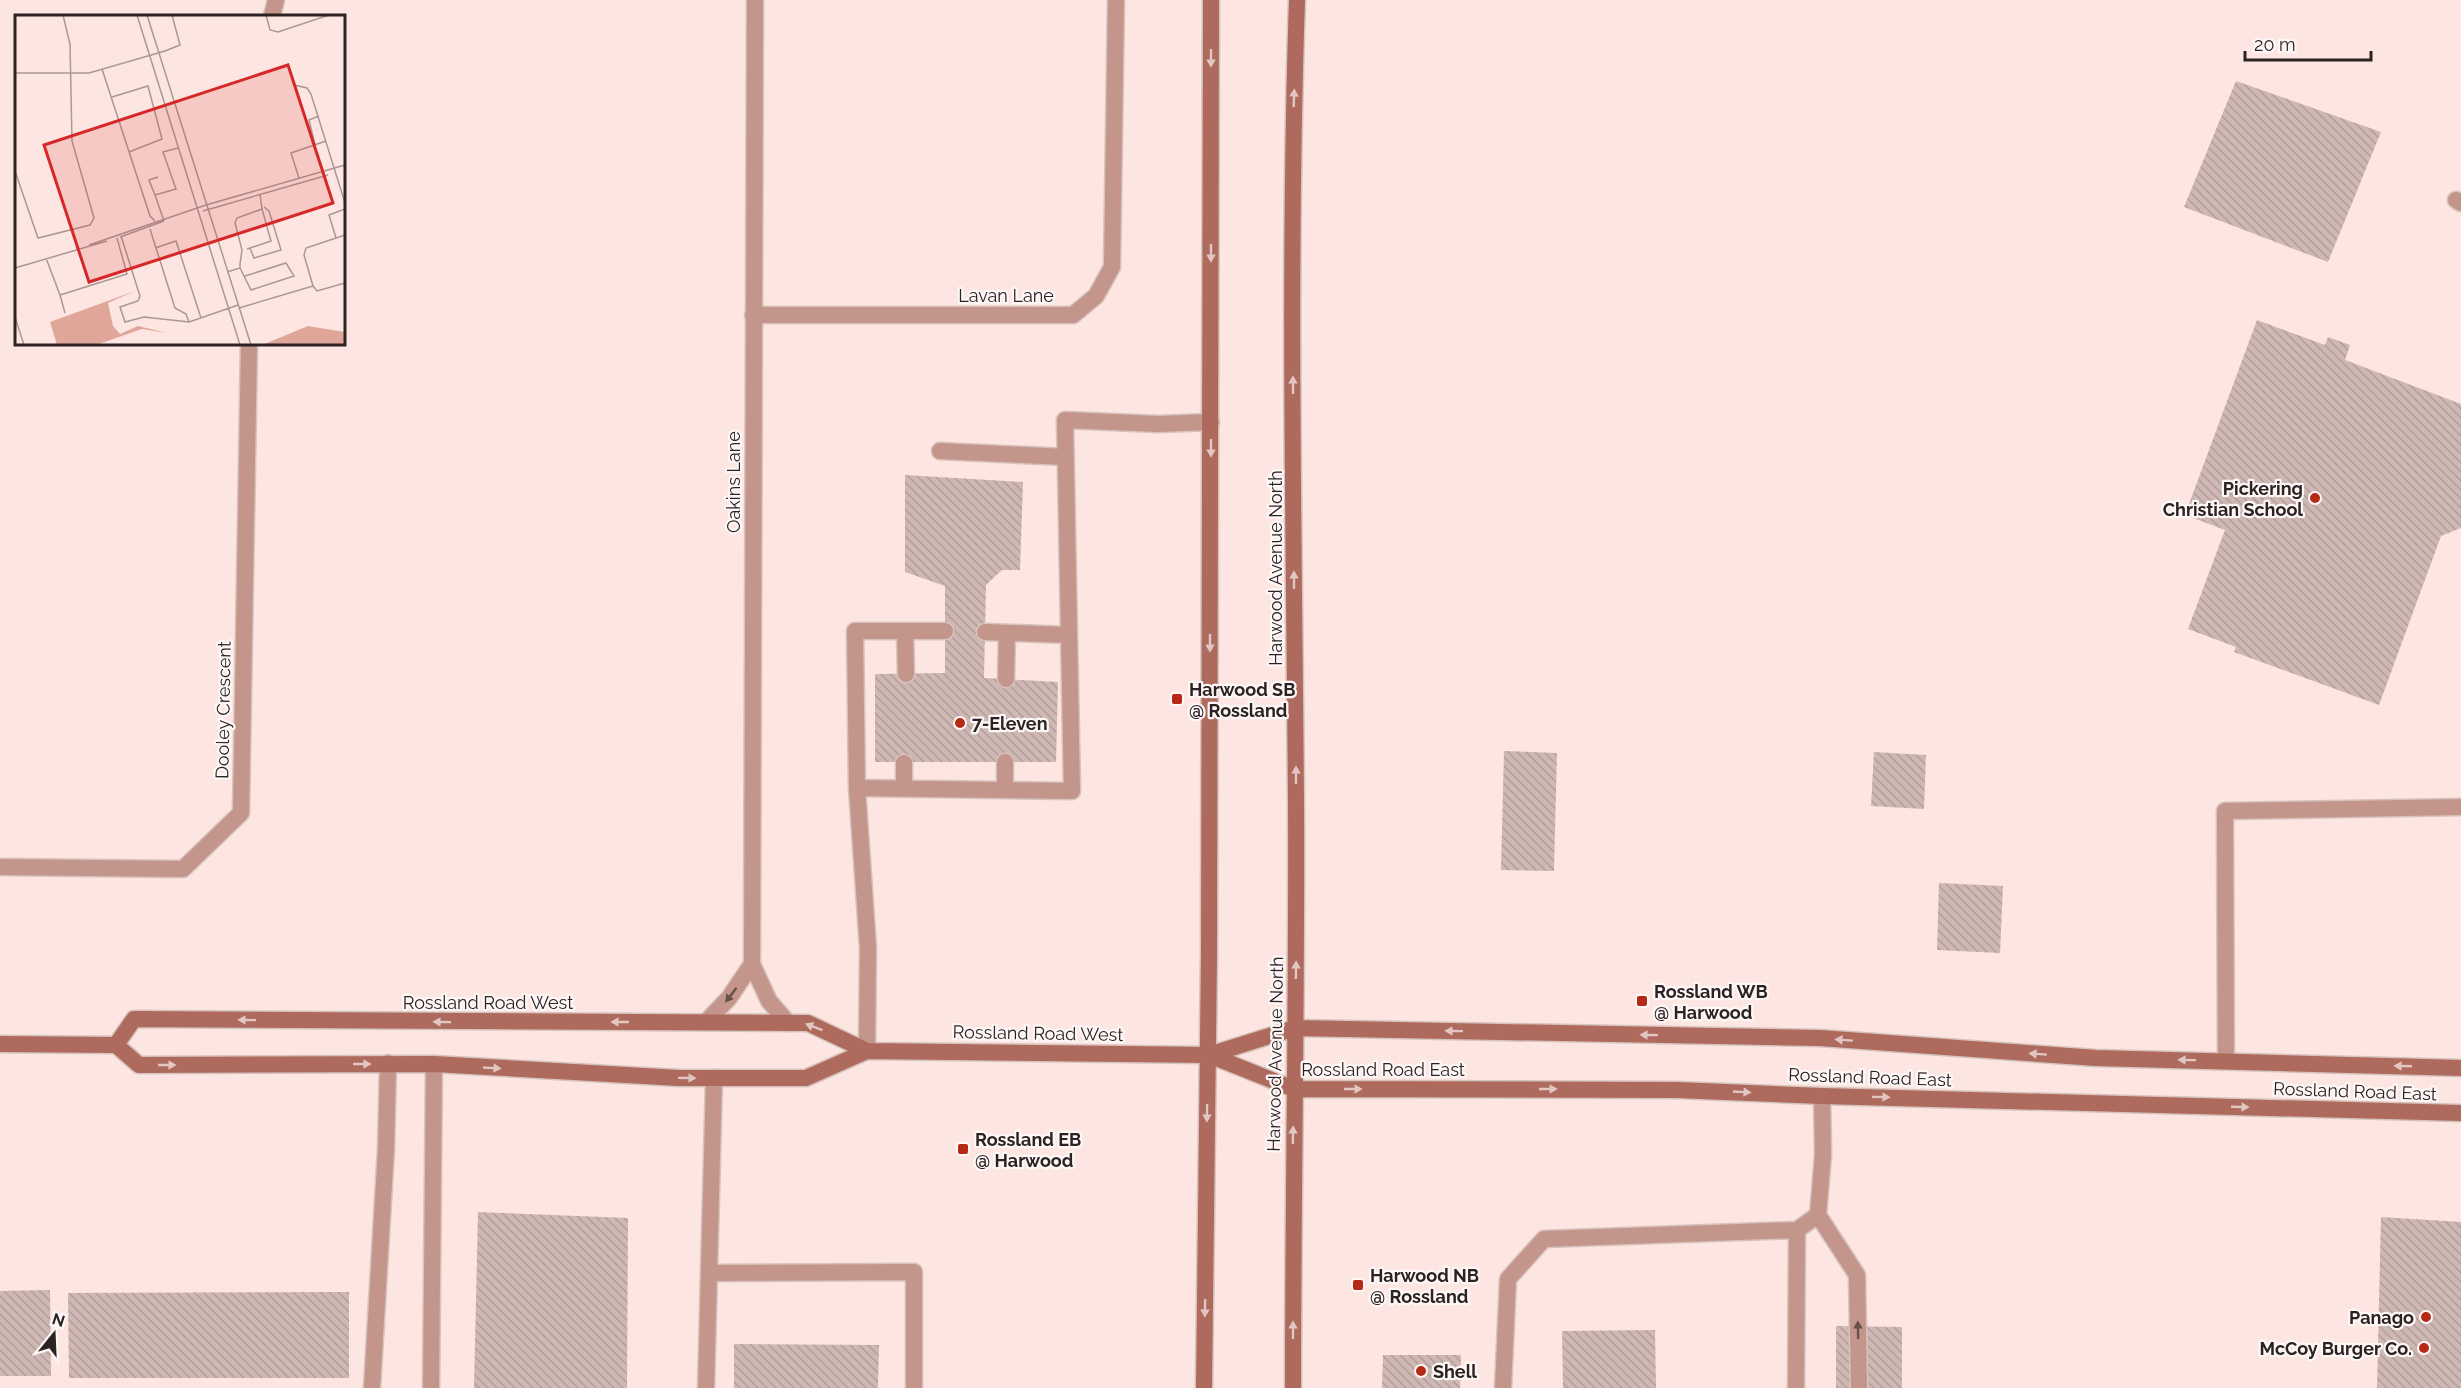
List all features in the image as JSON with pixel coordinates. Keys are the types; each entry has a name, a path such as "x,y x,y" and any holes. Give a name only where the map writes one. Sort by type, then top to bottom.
{"main road":[{"path":"1204,1388 1209,1055 1211,0"},
{"name":"Harwood Avenue North","path":"1293,1388 1295,1028 1292,156 1297,0"},
{"name":"Rossland Road West","path":"867,1051 808,1023 134,1019 116,1045 139,1065 434,1064 714,1078 806,1078 867,1051 1209,1055"},
{"name":"Rossland Road East","path":"1209,1055 1295,1028 1820,1038 2096,1058 2461,1068"},
{"path":"0,1044 116,1045"},
{"name":"Rossland Road East","path":"1209,1055 1294,1089 1677,1090 2461,1113"}],"street":[{"path":"272,15 276,0"},
{"name":"Oakins Lane","path":"755,0 752,964 769,1001 788,1023"},
{"name":"Lavan Lane","path":"753,315 1073,315 1096,296 1112,267 1116,0"},
{"name":"Dooley Crescent","path":"0,867 183,869 241,813 249,345"},
{"path":"857,788 1072,791 1065,420 1158,424 1211,422"},
{"path":"940,451 1066,457"},
{"path":"867,1051 868,948 857,788 855,632 945,631"},
{"path":"905,632 906,674"},
{"path":"985,632 1069,635"},
{"path":"1006,679 1007,633"},
{"path":"1005,762 1005,790"},
{"path":"904,763 904,789"},
{"path":"2226,1061 2225,811 2461,807"},
{"path":"706,1023 729,998 752,964"},
{"path":"372,1388 386,1149 388,1064"},
{"path":"430,1388 434,1064"},
{"path":"706,1388 714,1078"},
{"path":"1822,1096 1823,1155 1818,1215 1857,1275 1859,1388"},
{"path":"1503,1388 1508,1279 1544,1239 1797,1230 1818,1215"},
{"path":"1796,1388 1797,1230"},
{"path":"709,1273 914,1272 914,1388"}],"building":[{"path":"2236,81 2381,132 2328,262 2184,207"},
{"path":"2257,320 2325,345 2328,337 2350,345 2345,360 2461,404 2461,528 2441,536 2379,705 2234,652 2236,647 2188,629 2225,530 2185,515"},
{"path":"905,475 1023,482 1020,570 1002,570 986,585 984,678 1058,682 1056,762 875,762 875,674 945,673 945,586 905,572"},
{"path":"1504,751 1557,753 1554,871 1501,870"},
{"path":"1874,752 1926,755 1924,809 1871,806"},
{"path":"1939,883 2003,886 2000,953 1937,950"},
{"path":"478,1212 628,1218 627,1388 474,1388"},
{"path":"2381,1217 2461,1222 2461,1388 2377,1388"},
{"path":"50,1290 51,1376 0,1376 0,1291"},
{"path":"349,1292 349,1378 69,1378 68,1293"},
{"path":"1836,1326 1902,1327 1902,1388 1836,1388"},
{"path":"1655,1330 1656,1388 1563,1388 1562,1331"},
{"path":"734,1344 879,1345 878,1388 734,1388"},
{"name":"Shell","path":"1383,1355 1461,1355 1460,1388 1382,1388"}],"place":[{"name":"Pickering Christian School","path":"2315,498"},
{"name":"Harwood SB @ Rossland","path":"1177,699"},
{"name":"7-Eleven","path":"960,723"},
{"name":"Rossland WB @ Harwood","path":"1642,1001"},
{"name":"Rossland EB @ Harwood","path":"963,1149"},
{"name":"Harwood NB @ Rossland","path":"1358,1285"},
{"name":"Panago","path":"2426,1317"},
{"name":"McCoy Burger Co.","path":"2424,1348"},
{"name":"Shell","path":"1421,1371"}]}
